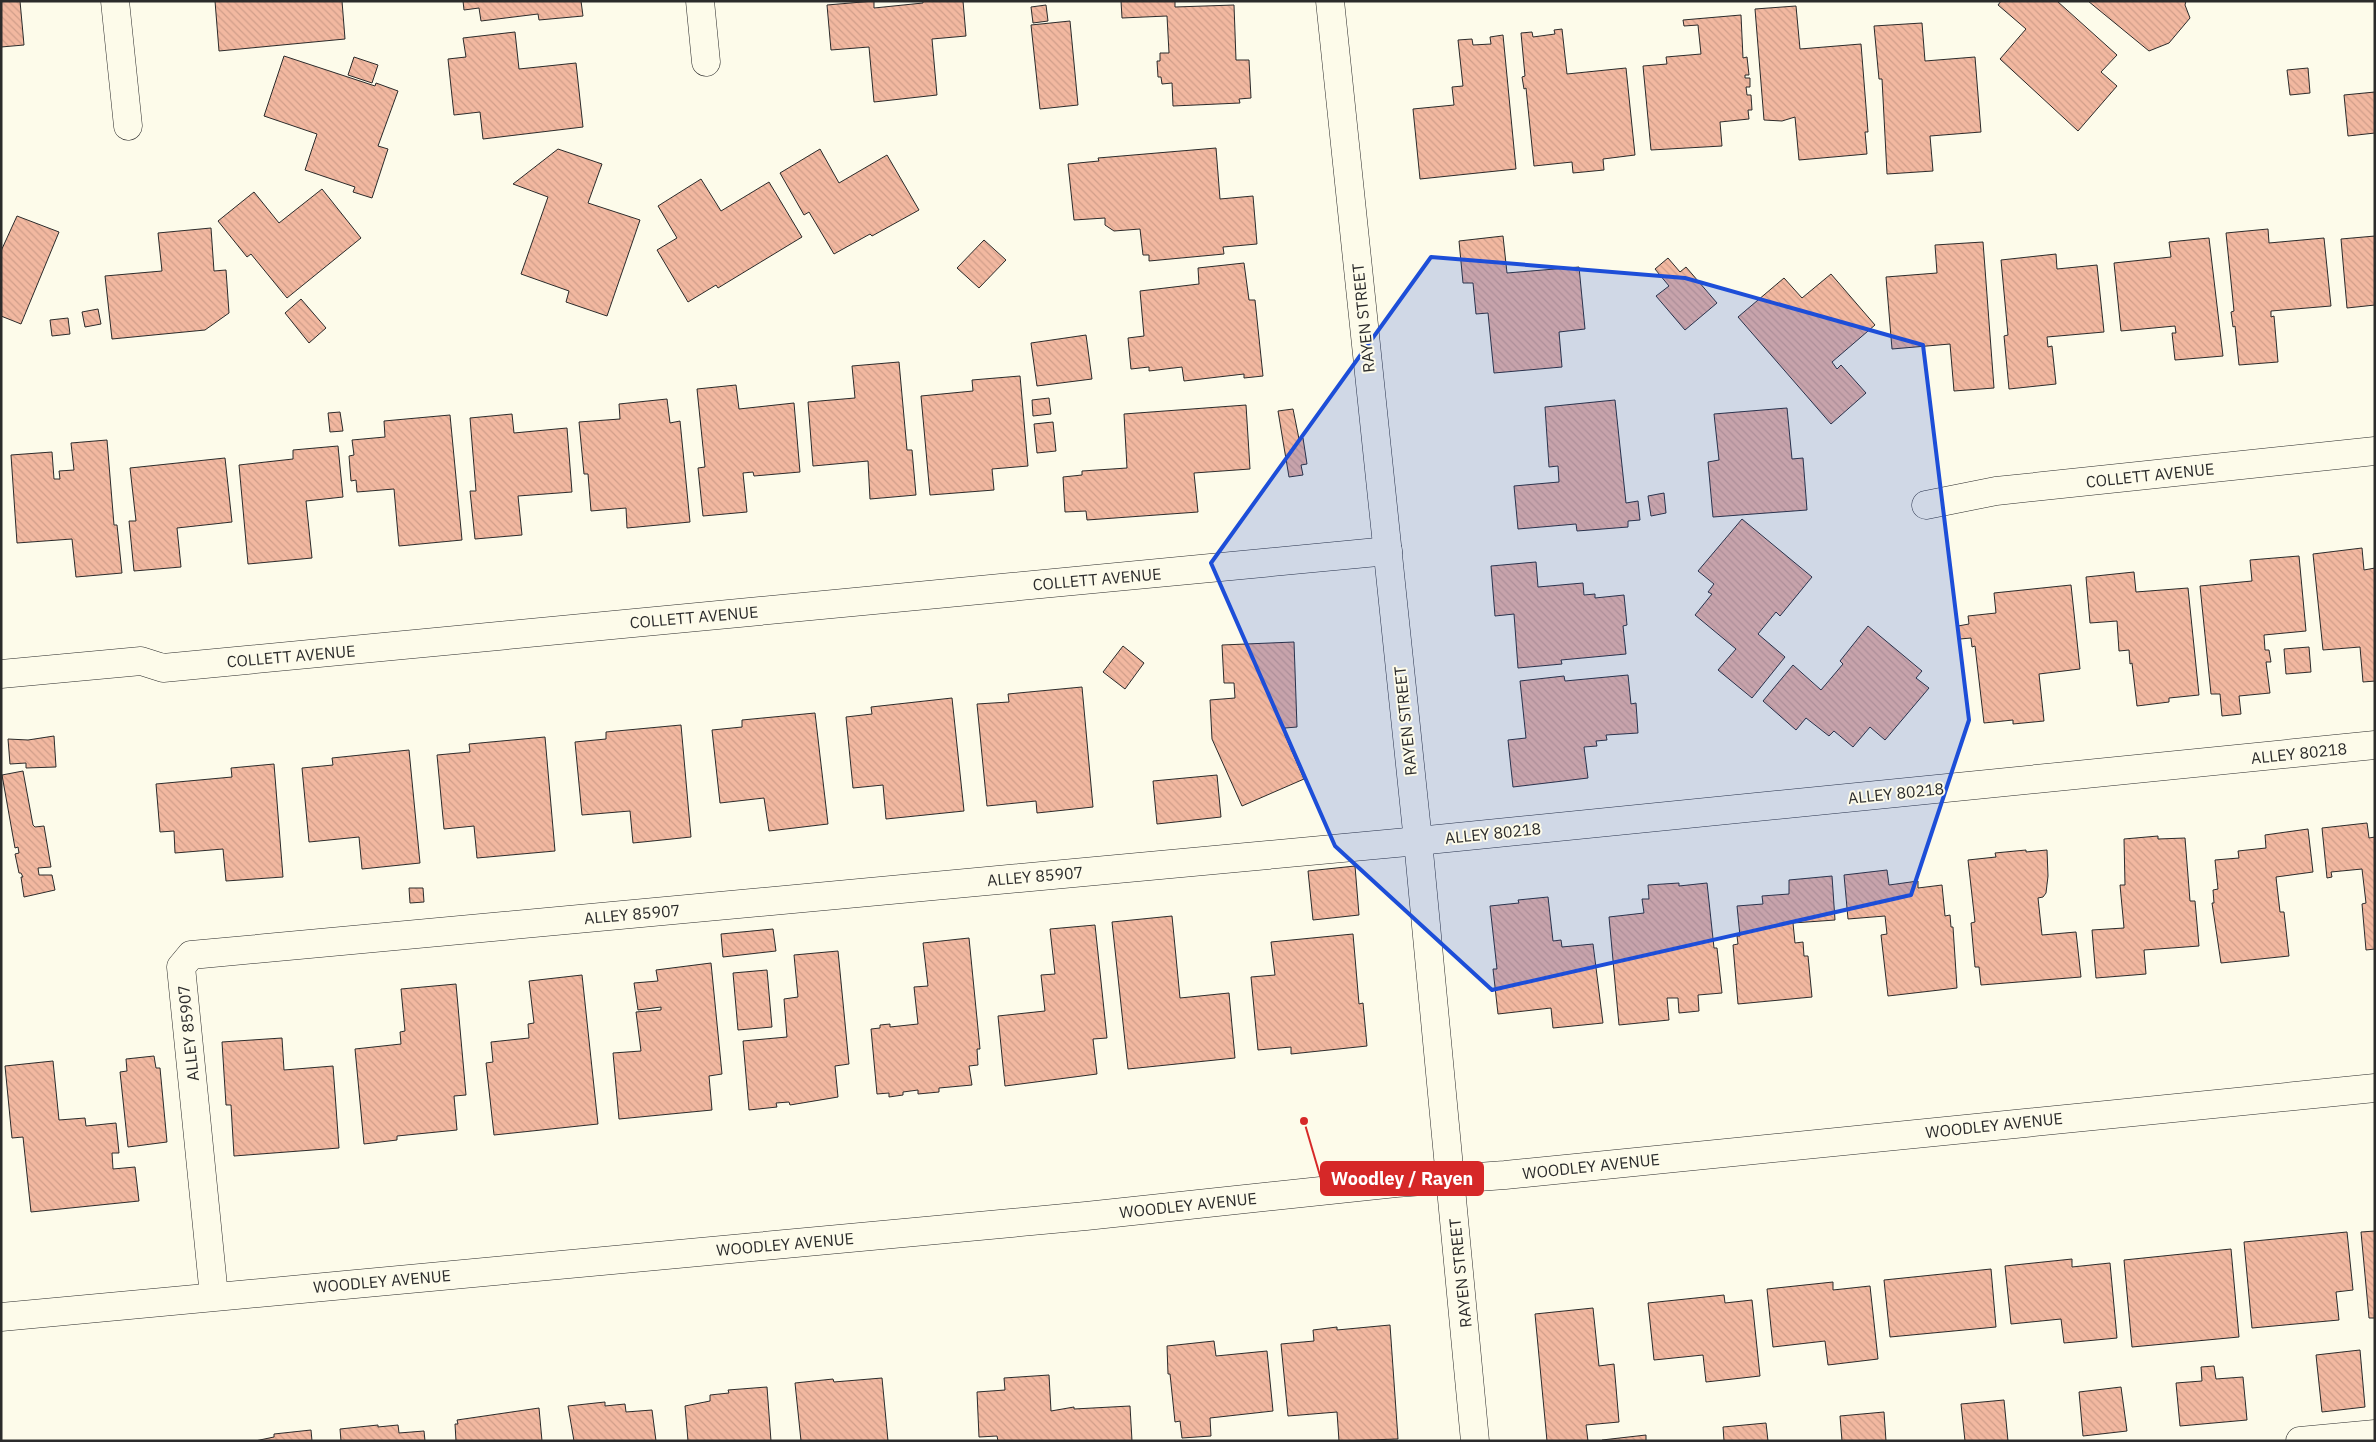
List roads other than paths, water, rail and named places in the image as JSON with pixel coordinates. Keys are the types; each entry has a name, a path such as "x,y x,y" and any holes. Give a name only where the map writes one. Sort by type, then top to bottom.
{"street":[{"path":"116,1 128,126"},
{"path":"700,1 706,62"},
{"name":"RAYEN STREET","path":"1330,1 1418,841 1476,1441"},
{"name":"COLLETT AVENUE","path":"1926,505 1996,491 2375,451"},
{"name":"COLLETT AVENUE","path":"1,674 141,661 163,668 1388,551"},
{"name":"ALLEY 80218","path":"1418,841 2375,745"},
{"name":"ALLEY 85907","path":"214,1296 181,967 191,955 1418,841"},
{"name":"WOODLEY AVENUE","path":"1,1317 1086,1216 1396,1183 1450,1180 2375,1088"},
{"path":"2300,1441 2375,1434"}],"place":[{"name":"Woodley / Rayen","path":"1304,1121"}]}
